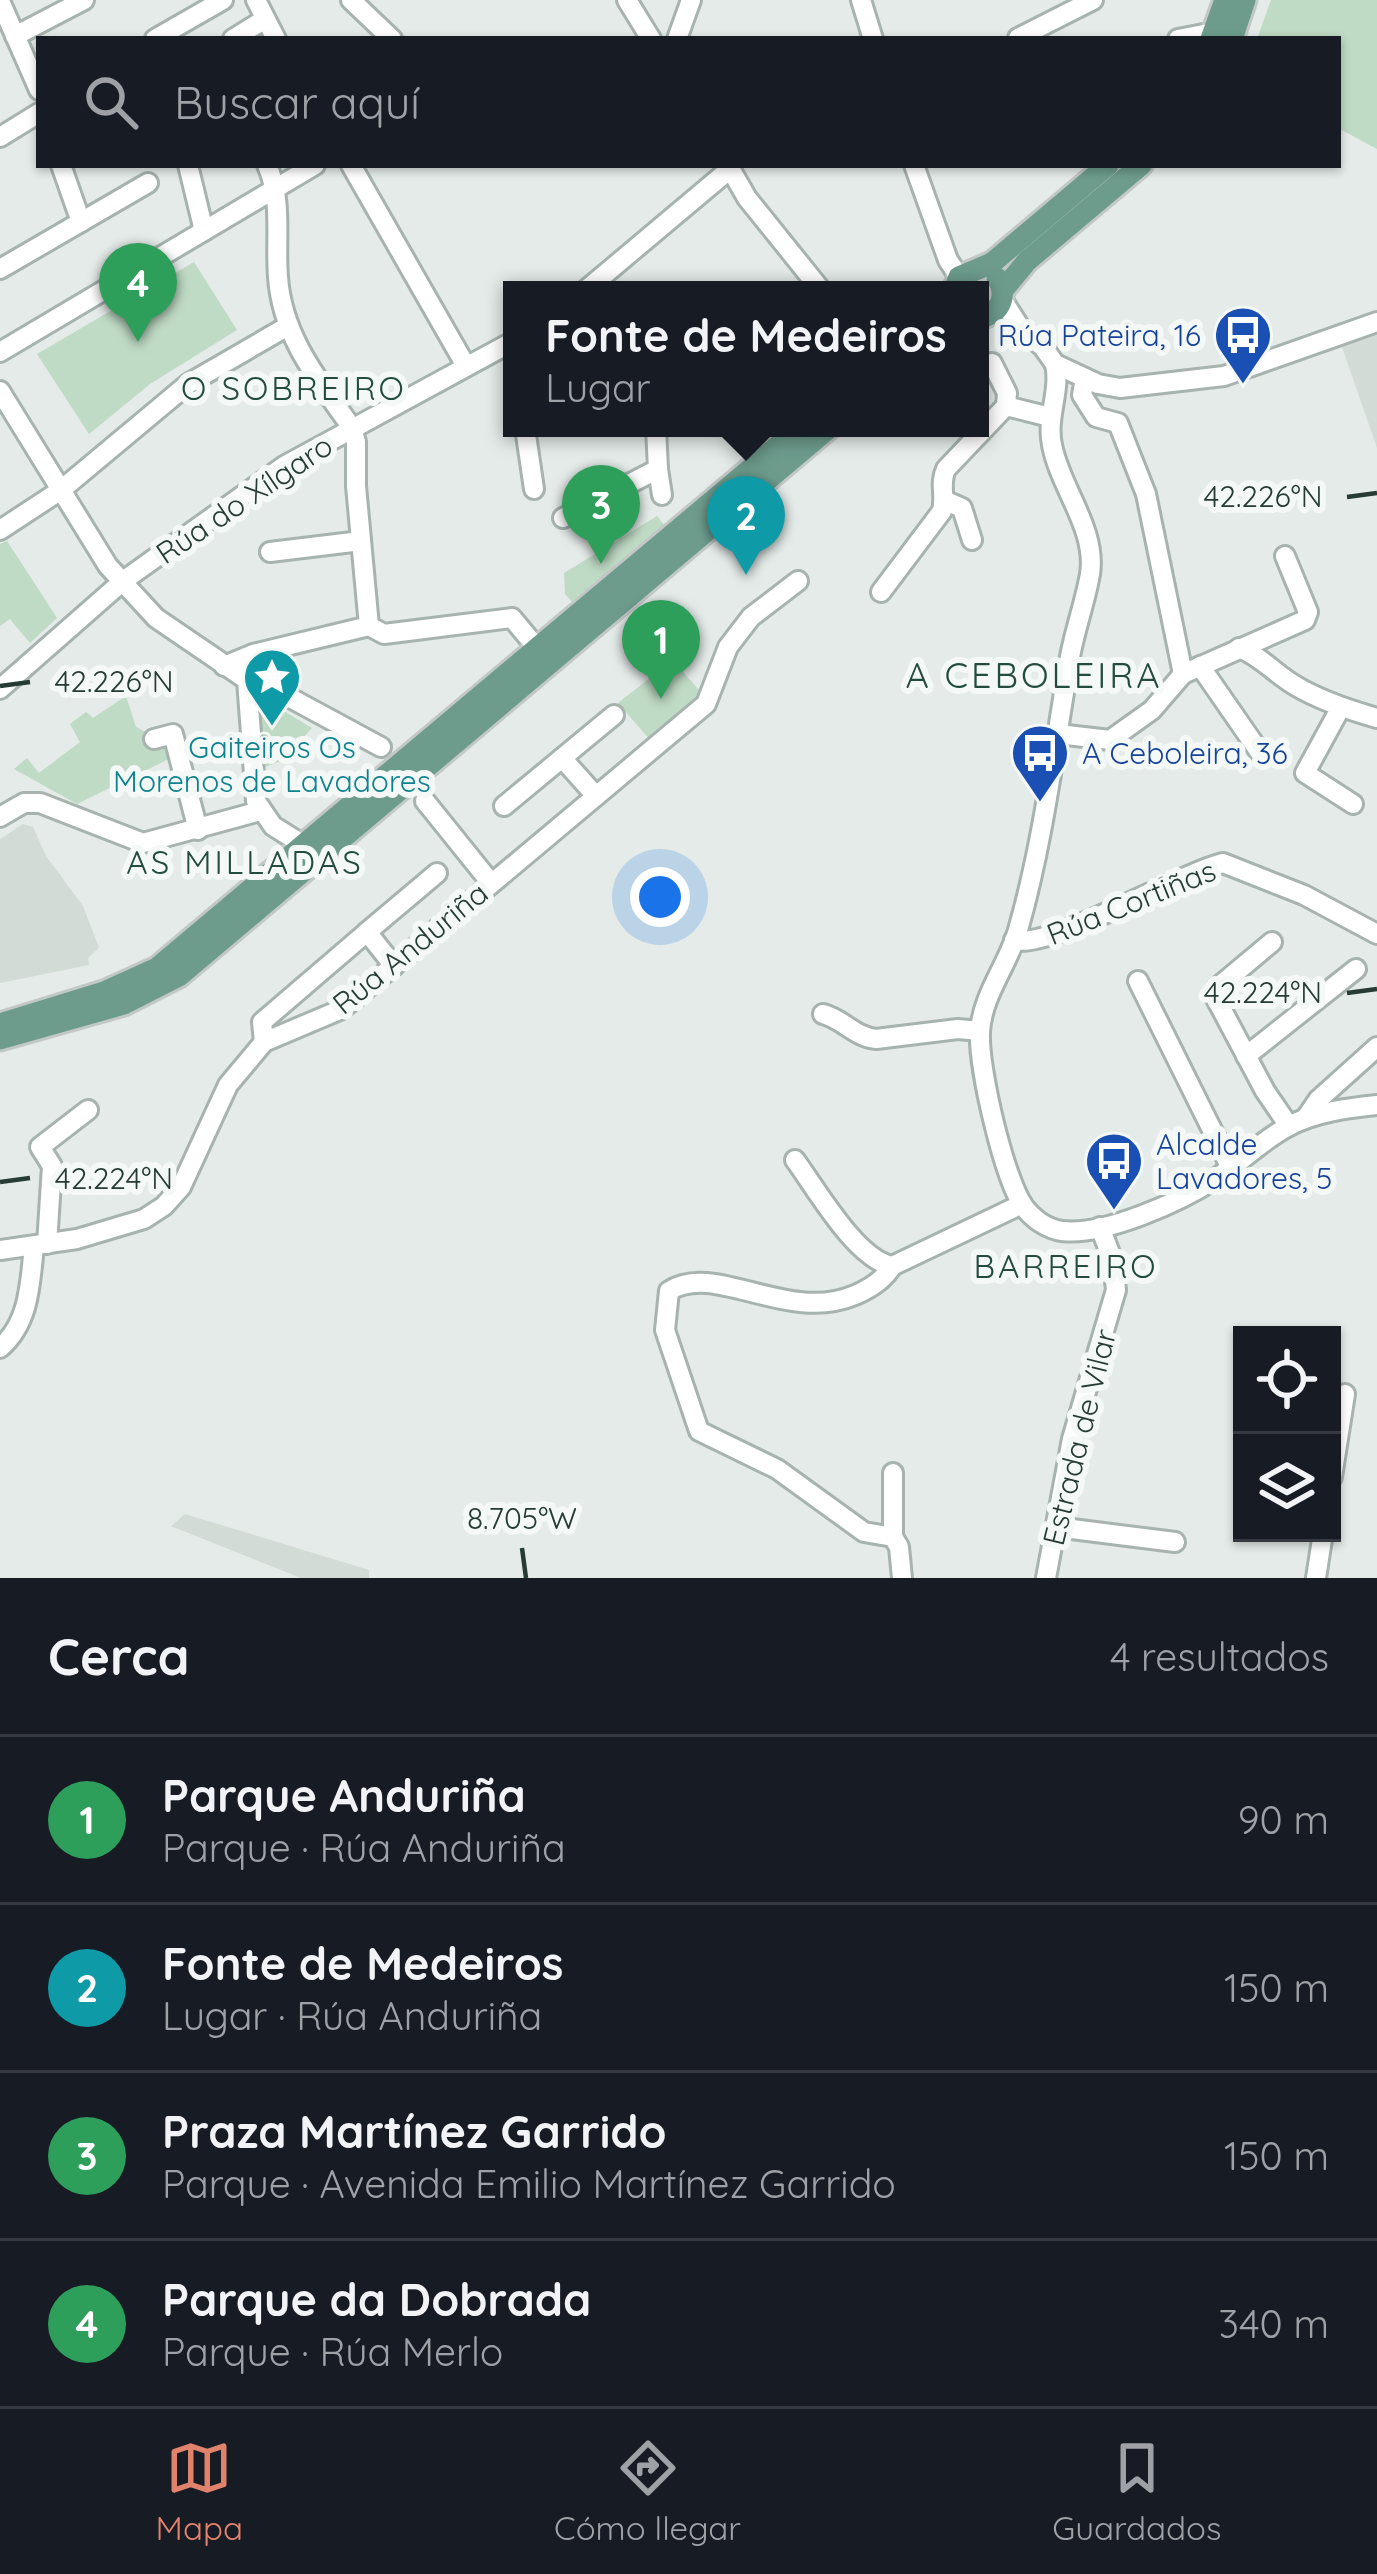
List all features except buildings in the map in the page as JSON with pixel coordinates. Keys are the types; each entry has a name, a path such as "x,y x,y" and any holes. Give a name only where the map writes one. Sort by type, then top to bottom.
{"main road":[{"path":"1219,36 1225,0"},
{"path":"1220,36 1245,0"},
{"path":"962,281 1104,168"},
{"path":"989,315 1027,262 1137,168"},
{"path":"982,268 996,276 1003,295"},
{"path":"0,1040 103,1011 159,989 192,966 537,648 788,437"},
{"path":"0,1024 128,984 173,956 313,850 818,437"},
{"path":"0,1011 109,982 173,956"}],"street":[{"path":"15,36 84,0"},
{"path":"351,0 389,36"},
{"path":"627,0 648,36"},
{"path":"678,36 691,0"},
{"path":"861,0 872,36"},
{"path":"1022,36 1094,0"},
{"path":"0,1 36,83"},
{"path":"162,36 216,2"},
{"path":"235,36 261,9 275,36"},
{"path":"0,137 36,115"},
{"path":"63,168 81,222"},
{"path":"189,168 204,231"},
{"path":"268,168 277,187 278,279 289,326 356,442 369,626"},
{"path":"0,352 308,168"},
{"path":"353,168 466,366"},
{"path":"602,281 627,252 653,236 728,168"},
{"path":"730,168 747,198 813,281"},
{"path":"922,168 956,281"},
{"path":"0,269 148,183"},
{"path":"1003,295 1021,329"},
{"path":"989,320 1021,329 1043,346 1055,364 1058,377 1050,417 1058,473 1082,523 1090,556 1038,844 1014,940 987,1000 980,1031 988,1090 1022,1204 1040,1222 1060,1231 1100,1227 1188,1194 1297,1122 1377,1047"},
{"path":"1055,364 1120,388 1211,379 1377,322"},
{"path":"0,530 61,490 188,384 289,326"},
{"name":"Rúa do Xílgaro","path":"0,688 123,581 284,466 503,348"},
{"path":"989,424 1006,406 1007,393 991,374"},
{"path":"1085,378 1082,395 1096,418 1118,423 1146,494 1192,670 1261,754"},
{"path":"0,392 108,566 156,618 247,680 284,694 381,747"},
{"path":"1006,406 1050,417"},
{"path":"526,437 534,489"},
{"path":"656,437 662,495"},
{"path":"881,592 942,511 940,481 976,437"},
{"path":"563,518 658,469"},
{"path":"944,500 962,508 972,540"},
{"path":"270,552 361,542"},
{"path":"1058,734 1110,740 1152,710 1192,670 1304,620 1308,612 1286,556"},
{"name":"Rúa Anduriña","path":"0,1250 77,1239 144,1219 164,1206 181,1187 228,1085 264,1042 342,1009 706,704 728,646 751,617 798,581"},
{"path":"224,666 253,654 369,626 384,634 512,618 537,648"},
{"path":"1239,648 1252,652 1292,684 1377,718"},
{"path":"247,680 256,801 273,826 313,850"},
{"path":"1341,707 1305,773 1353,804"},
{"path":"504,806 614,715"},
{"path":"154,739 172,734 198,830"},
{"path":"562,758 596,796"},
{"path":"425,801 490,883"},
{"path":"0,817 32,802 143,843 260,811"},
{"name":"Rúa Cortiñas","path":"1014,940 1026,944 1058,934 1158,886 1223,863 1304,895 1377,934"},
{"path":"264,1042 262,1022 437,872"},
{"path":"367,932 394,966"},
{"path":"1272,942 1214,995 1246,1056 1297,1122"},
{"path":"1246,1056 1356,969"},
{"path":"1138,981 1231,1168"},
{"path":"823,1014 837,1017 864,1038 980,1031"},
{"path":"1297,1122 1377,1105"},
{"path":"0,1348 26,1313 40,1245 52,1166 40,1147 88,1110"},
{"path":"795,1160 852,1238 878,1263 892,1266"},
{"path":"893,1537 864,1532 777,1468 699,1431 665,1330 669,1291 682,1282 700,1281 779,1301 833,1302 866,1290 892,1266 1022,1204"},
{"name":"Estrada de Vilar","path":"1046,1578 1078,1417 1116,1290 1113,1261 1100,1227"},
{"path":"1339,1434 1345,1394"},
{"path":"893,1473 893,1537 902,1578"},
{"path":"1056,1527 1174,1542"},
{"path":"1316,1578 1322,1542"}],"shaded area":[{"path":"1377,335 1377,448 1342,347"},
{"path":"23,824 33,827 46,856 83,906 99,948 88,958 89,965 0,983 0,839"},
{"path":"185,1514 369,1570 369,1578 301,1578 171,1526"}],"green space":[{"path":"1271,0 1377,0 1377,149 1341,130 1341,36 1258,36"},
{"path":"194,262 237,330 150,384 89,434 37,354"},
{"path":"657,516 665,526 651,537 653,541 573,603 565,594 564,573"},
{"path":"7,541 57,618 30,643 10,619 0,626 0,544"},
{"path":"673,660 703,695 651,741 618,703"},
{"path":"126,696 136,727 149,734 152,745 167,745 169,759 77,804 14,769 27,758 39,773 80,742 70,724 86,712 93,718"},
{"path":"272,704 312,728 281,761 265,767 260,720 265,707"}],"place":[{"name":"Parque da Dobrada","path":"138,342"},
{"name":"Rúa Pateira, 16","path":"1243,386"},
{"name":"Praza Martínez Garrido","path":"601,564"},
{"name":"Fonte de Medeiros","path":"746,575"},
{"name":"Parque Anduriña","path":"661,699"},
{"name":"Gaiteiros Os Morenos de Lavadores","path":"272,728"},
{"name":"A Ceboleira, 36","path":"1040,804"},
{"name":"Alcalde Lavadores, 5","path":"1114,1212"}],"district":[{"name":"O SOBREIRO","path":"294,387"},
{"name":"A CEBOLEIRA","path":"1034,674"},
{"name":"AS MILLADAS","path":"245,861"},
{"name":"BARREIRO","path":"1066,1265"}]}
